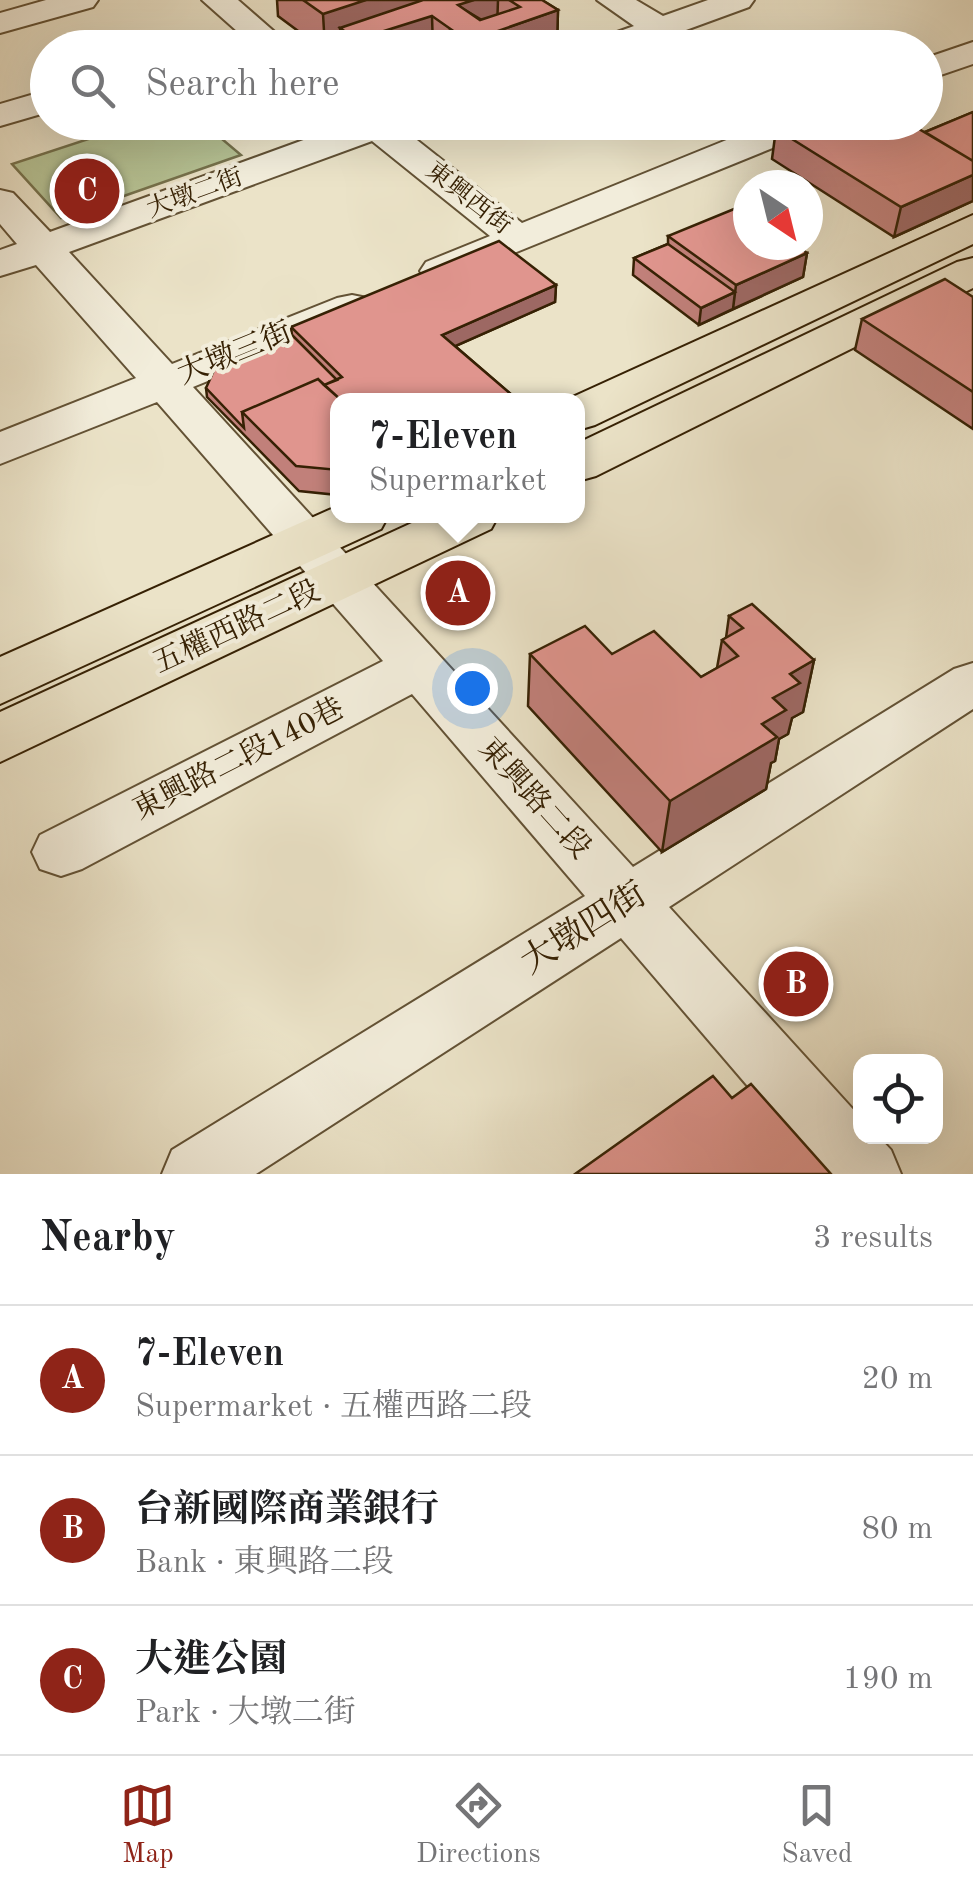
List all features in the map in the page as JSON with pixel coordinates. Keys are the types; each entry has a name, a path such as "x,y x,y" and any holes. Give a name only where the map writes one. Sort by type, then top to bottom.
{"main road":[{"path":"585,411 973,228"},
{"path":"585,461 973,270"},
{"name":"五權西路二段","path":"0,738 325,560 356,523"},
{"name":"五權西路二段","path":"0,682 325,560 449,523"}],"street":[{"path":"0,23 34,6 82,0"},
{"path":"218,0 255,30"},
{"path":"614,0 663,30"},
{"path":"654,30 738,0"},
{"path":"943,63 973,52"},
{"path":"0,115 30,106"},
{"name":"大墩二街","path":"22,257 336,140"},
{"name":"東興西街","path":"398,140 518,239"},
{"name":"大墩三街","path":"0,449 760,140"},
{"name":"東興路二段","path":"0,201 22,257 165,382 868,1174"},
{"name":"東興路二段140巷","path":"61,852 418,667"},
{"name":"大墩四街","path":"196,1174 973,683"}],"green space":[{"path":"85,140 223,140 241,155 61,218 12,164"}],"building":[{"path":"303,0 366,0 323,14"},
{"path":"423,0 474,0 458,5 480,20 520,7 509,0 542,0 558,10 501,30 452,30 432,16 387,30 340,28"},
{"path":"973,112 973,161 938,140 943,140 943,124"},
{"path":"794,140 937,140 973,161 973,175 901,207"},
{"path":"733,209 733,260 791,260 736,285 668,236"},
{"path":"499,241 556,285 442,335 510,393 333,393 324,385 342,377 291,327"},
{"path":"668,244 735,292 701,308 634,258"},
{"path":"945,279 973,297 973,392 862,319"},
{"path":"292,335 337,380 324,385 318,379 242,412 244,428 206,388 216,366"},
{"path":"318,379 333,393 330,393 330,469 296,466 242,412"},
{"path":"752,604 814,660 790,674 800,683 773,698 786,710 762,724 777,737 670,801 530,654 585,626 612,654 654,631 701,677 738,656 722,640 743,628 729,616"},
{"path":"713,1076 732,1098 751,1084 831,1174 575,1174"}],"place":[{"name":"大進公園","path":"87,191"},
{"name":"7-Eleven","path":"458,593"},
{"name":"台新國際商業銀行","path":"796,984"}]}
